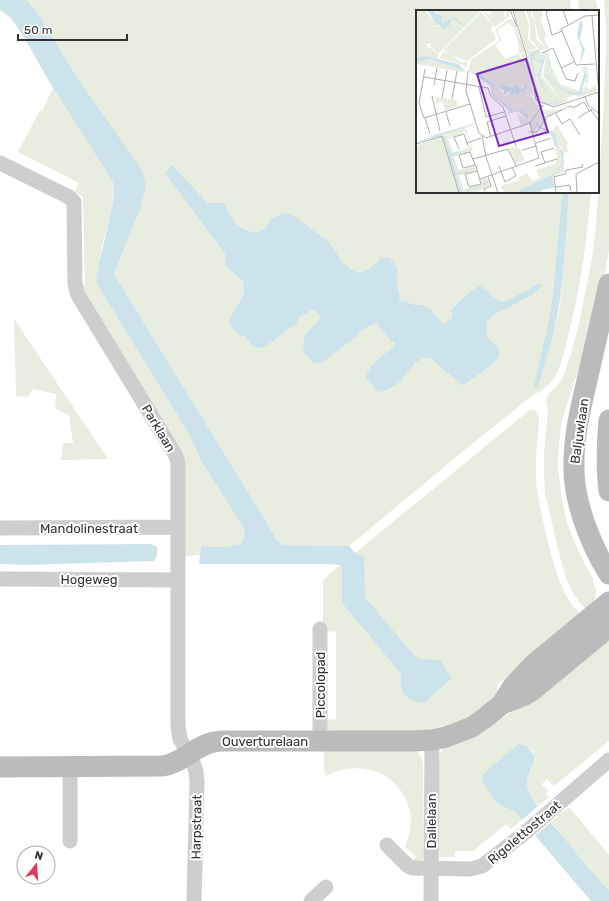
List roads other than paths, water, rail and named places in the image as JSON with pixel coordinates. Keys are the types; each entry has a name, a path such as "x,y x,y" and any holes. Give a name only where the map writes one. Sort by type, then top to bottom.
{"street":[{"name":"Parklaan","path":"0,163 69,197 74,202 76,289 78,295 176,456 178,463 179,733 180,739 188,755"},
{"name":"Baljuwlaan","path":"609,284 578,422 574,447 574,470 578,501 584,522 594,546 609,574"},
{"path":"609,420 607,446 609,491"},
{"name":"Mandolinestraat","path":"0,528 178,528"},
{"name":"Hogeweg","path":"0,580 178,580"},
{"name":"Ouverturelaan","path":"0,767 162,766 177,762 204,745 221,741 412,741 432,740 446,737 472,727 486,718 502,704 513,686 530,668 609,602"},
{"name":"Ouverturelaan","path":"502,704 523,696 533,690 598,637 609,626"},
{"name":"Piccolopad","path":"320,629 320,741"},
{"name":"Dallelaan","path":"431,901 432,740"},
{"name":"Harpstraat","path":"188,755 196,771 197,782 194,901"},
{"name":"Rigolettostraat","path":"386,845 408,866 413,868 470,869 482,866 609,760"},
{"path":"70,767 70,841"},
{"path":"311,901 326,887"}],"water":[{"path":"0,0 27,0 38,13 78,79 142,170 146,186 140,210 114,274 277,540 283,545 349,546 355,553 364,557 366,598 415,656 440,660 451,679 425,702 420,703 414,701 403,693 401,674 342,603 342,569 340,565 199,564 201,546 224,547 240,544 245,536 243,527 201,461 189,434 98,286 96,277 113,203 113,182 53,88 25,39 11,18 0,10"},
{"path":"172,165 208,203 224,203 237,225 244,229 256,233 266,227 271,219 284,213 294,216 330,243 343,263 358,273 365,271 380,258 389,257 397,267 399,298 403,303 405,301 415,305 423,305 431,310 444,324 452,317 452,308 468,293 480,285 499,301 505,302 540,283 542,286 532,295 494,315 486,322 487,337 496,345 500,352 497,360 492,365 463,386 430,358 425,358 421,359 415,364 401,381 389,389 378,392 366,378 368,372 378,359 395,345 394,342 392,342 376,323 362,330 356,337 320,364 313,363 305,354 303,348 305,335 321,317 314,309 300,317 296,324 264,348 253,347 244,336 239,335 230,325 229,319 244,294 243,281 226,267 225,254 165,173"},
{"path":"562,193 569,193 564,266 556,321 538,387 535,388 534,385 551,309"},
{"path":"151,544 157,547 157,556 154,561 24,565 0,564 0,545"},
{"path":"518,744 526,745 535,756 527,782 529,792 533,800 609,891 609,901 591,901 516,813 497,803 482,782 481,778 484,773"}]}
